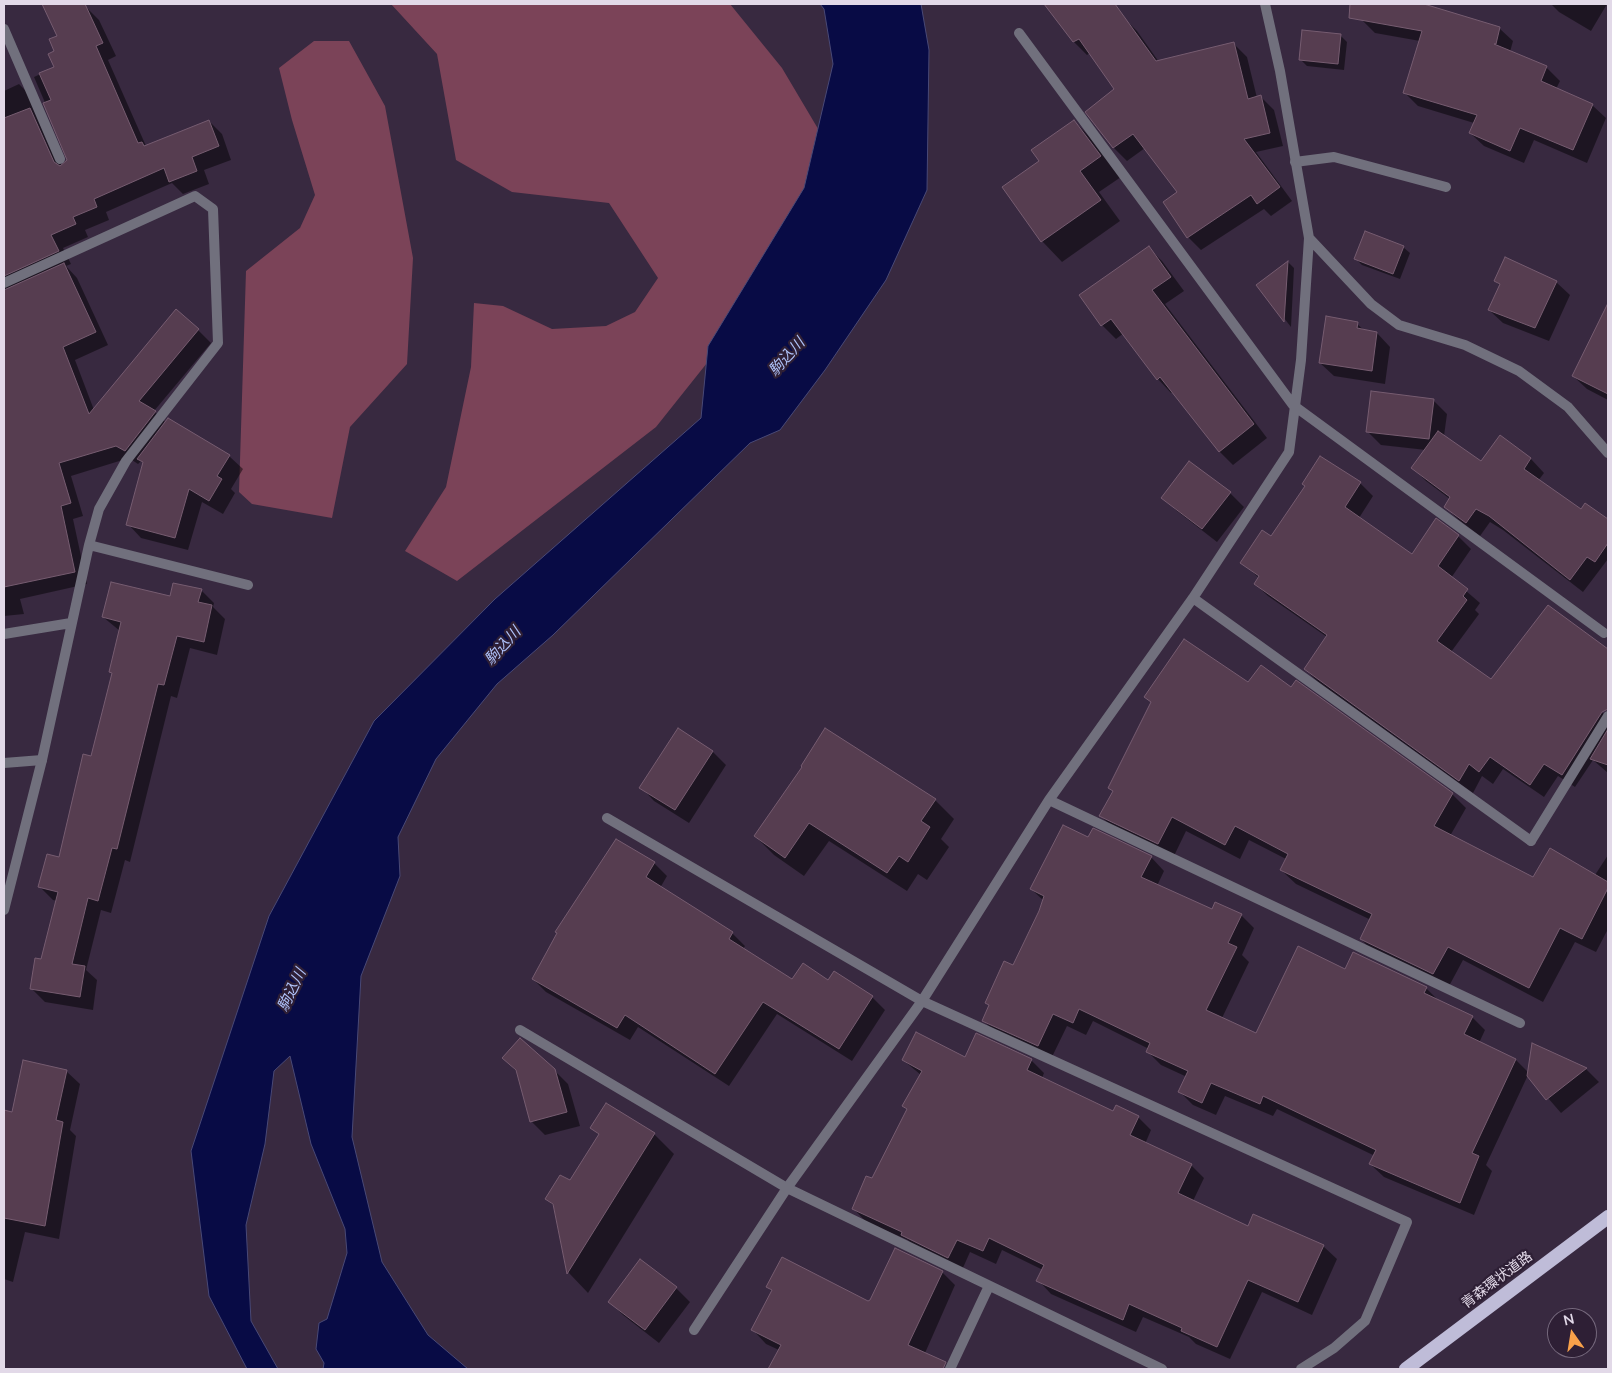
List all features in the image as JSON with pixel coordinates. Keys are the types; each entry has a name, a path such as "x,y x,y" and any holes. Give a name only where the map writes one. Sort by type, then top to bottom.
{"highway":[{"name":"青森環状道路","path":"1406,1369 1608,1217"}],"street":[{"path":"694,1330 787,1188 922,1001 1049,800 1193,598 1289,452 1301,360 1308,238 1296,162 1265,4"},
{"path":"4,29 60,160"},
{"path":"1019,33 1294,405 1606,635"},
{"path":"1296,162 1334,157 1446,187"},
{"path":"4,282 194,196 213,209 218,343 126,462 99,509 89,545 42,760 4,910"},
{"path":"1308,238 1371,304 1398,325 1465,344 1519,372 1568,407 1608,453"},
{"path":"89,545 248,586"},
{"path":"1193,598 1531,841 1608,716"},
{"path":"4,634 72,623"},
{"path":"4,763 42,760"},
{"path":"1049,800 1520,1023"},
{"path":"607,818 922,1001 1407,1222 1365,1321 1334,1348 1301,1369"},
{"path":"520,1030 787,1188 1162,1369"},
{"path":"950,1369 989,1286"}],"shaded area":[{"path":"391,4 730,4 782,68 830,149 801,245 656,427 457,581 405,551 446,487 471,367 474,303 503,306 552,329 606,326 635,312 658,278 609,203 512,192 456,160 437,54"},
{"path":"314,41 349,41 385,106 413,258 407,364 350,427 332,518 252,504 239,492 246,271 300,228 315,195 292,120 279,68"}],"water":[{"name":"駒込川","path":"820,4 921,4 929,50 927,190 886,280 825,370 780,430 750,443 553,635 497,684 436,759 398,837 400,876 361,976 352,1137 382,1262 428,1335 468,1369 323,1369 324,1363 316,1349 319,1323 327,1319 347,1253 345,1229 311,1144 290,1056 274,1071 265,1144 246,1225 251,1321 278,1369 247,1369 209,1296 191,1151 269,916 374,721 495,599 701,418 708,346 804,188 833,64 824,9"}],"building":[{"path":"42,4 85,4 103,43 96,46 138,143 142,142 144,146 209,120 219,146 192,157 197,171 169,182 164,168 94,199 97,207 73,217 76,224 51,235 59,251 4,276 4,118 30,108 54,162 60,166 67,160 43,103 51,100 39,73 54,67 48,54 54,51 49,39 57,36"},
{"path":"1044,4 1115,4 1156,61 1234,42 1248,99 1261,95 1270,133 1244,139 1280,187 1257,204 1251,195 1187,238 1163,202 1177,192 1133,134 1113,148 1085,112 1114,89 1079,39 1073,42"},
{"path":"1350,4 1424,4 1500,27 1496,44 1494,44 1547,66 1541,81 1593,104 1573,150 1520,128 1510,151 1469,133 1477,115 1403,93 1422,31 1349,18"},
{"path":"1302,30 1341,34 1338,64 1299,60"},
{"path":"1074,120 1101,156 1080,171 1101,200 1041,242 1002,187 1039,161 1031,150"},
{"path":"1365,231 1404,246 1393,274 1354,259"},
{"path":"1149,246 1171,277 1152,290 1254,424 1219,452 1160,377 1157,380 1111,319 1101,326 1079,295"},
{"path":"1505,257 1557,281 1535,328 1488,310 1500,284 1494,281"},
{"path":"1288,261 1284,322 1256,285"},
{"path":"64,263 96,332 63,347 89,414 176,309 199,329 139,401 156,411 125,451 116,446 59,463 71,503 61,506 75,572 4,587 4,290"},
{"path":"1608,303 1608,394 1572,376"},
{"path":"1326,316 1358,322 1357,328 1377,332 1372,371 1319,363"},
{"path":"1371,391 1434,399 1429,439 1366,432"},
{"path":"168,418 230,455 217,476 222,479 209,501 189,489 175,538 126,525 143,462 137,459"},
{"path":"1438,431 1481,461 1500,435 1531,458 1524,469 1581,509 1585,503 1608,519 1608,543 1595,562 1587,557 1570,580 1489,516 1476,509 1466,523 1444,507 1450,497 1411,468"},
{"path":"1320,456 1361,482 1345,507 1412,554 1436,518 1459,535 1438,566 1468,589 1463,596 1467,600 1437,641 1491,679 1548,605 1608,649 1608,709 1602,712 1562,775 1544,764 1530,785 1490,757 1479,772 1469,764 1459,781 1304,669 1327,635 1254,584 1259,576 1240,563 1262,530 1271,536 1305,486 1302,484"},
{"path":"1189,461 1231,492 1202,529 1161,498"},
{"path":"111,582 170,596 173,583 202,589 198,602 212,605 204,642 177,636 164,685 158,684 117,849 112,848 98,901 88,898 72,964 85,966 80,997 30,989 35,958 41,959 58,892 38,887 47,854 59,857 83,754 91,756 112,673 109,672 121,622 102,617"},
{"path":"1184,639 1248,682 1261,665 1291,687 1296,680 1453,793 1434,826 1533,877 1550,848 1608,882 1608,888 1582,939 1560,928 1529,988 1448,947 1433,974 1360,939 1372,914 1280,870 1288,854 1235,826 1225,845 1172,817 1158,844 1099,816 1113,791 1108,788 1151,702 1144,697"},
{"path":"678,728 713,751 675,810 639,788"},
{"path":"825,728 936,799 921,821 930,827 908,862 899,856 887,873 809,823 785,858 754,836 802,767"},
{"path":"1608,729 1608,765 1590,759"},
{"path":"1063,825 1088,837 1093,828 1152,856 1141,877 1212,909 1215,902 1242,914 1228,943 1237,947 1206,1010 1256,1033 1298,946 1345,969 1353,952 1427,987 1424,993 1473,1016 1464,1034 1516,1059 1472,1153 1479,1156 1460,1203 1369,1164 1376,1150 1263,1096 1260,1104 1211,1083 1202,1103 1178,1092 1188,1071 1146,1052 1150,1043 1079,1009 1073,1023 1053,1014 1038,1046 982,1021 989,1005 985,1003 1004,961 1013,965 1039,911 1044,896 1030,889"},
{"path":"616,839 655,862 646,877 733,932 729,939 792,979 803,963 828,980 834,971 873,996 839,1049 763,1002 715,1074 625,1015 617,1028 532,979 557,933 555,932"},
{"path":"916,1032 965,1057 976,1033 1032,1059 1027,1070 1113,1111 1116,1105 1139,1116 1130,1135 1192,1164 1178,1193 1248,1226 1253,1214 1324,1245 1298,1302 1248,1280 1217,1347 1181,1331 1182,1328 1129,1304 1123,1320 1036,1281 1044,1265 989,1238 983,1251 957,1240 948,1258 901,1235 902,1232 852,1209 866,1176 872,1178 907,1109 902,1106 922,1071 902,1060"},
{"path":"520,1038 555,1069 567,1112 530,1122 516,1070 502,1058"},
{"path":"1532,1043 1587,1068 1546,1100 1527,1076"},
{"path":"23,1060 67,1070 56,1120 63,1122 45,1226 4,1218 4,1110 12,1112"},
{"path":"606,1103 655,1133 567,1274 553,1204 545,1199 560,1175 570,1180 599,1134 590,1128"},
{"path":"895,1248 943,1271 908,1345 946,1362 943,1369 768,1369 781,1345 751,1330 772,1290 766,1287 782,1257 868,1301"},
{"path":"640,1259 677,1287 645,1330 608,1302"}]}
